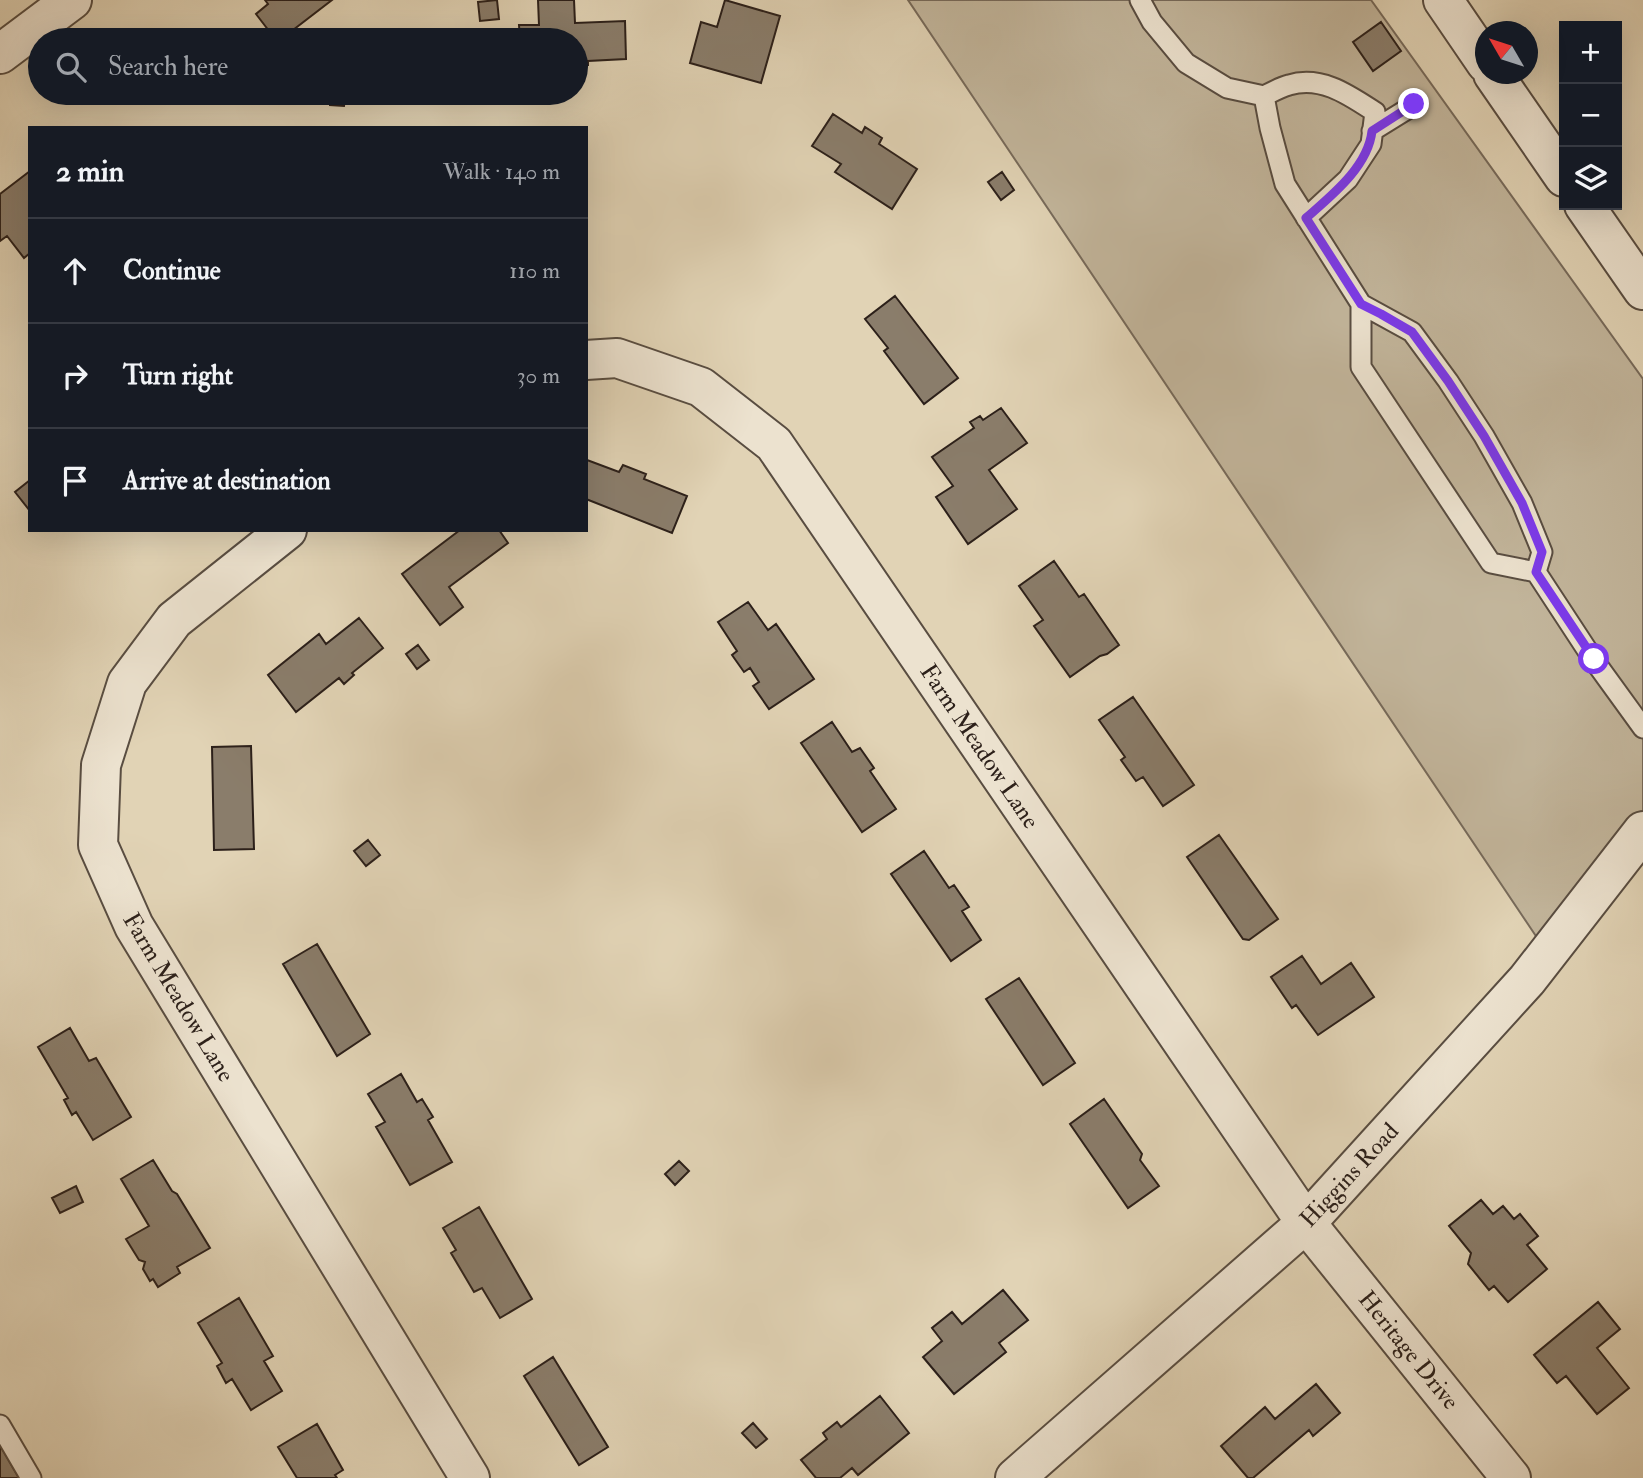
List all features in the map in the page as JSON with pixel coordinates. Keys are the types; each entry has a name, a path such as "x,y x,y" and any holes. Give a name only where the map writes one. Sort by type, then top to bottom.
{"street":[{"path":"35,28 72,0"},
{"path":"1443,0 1475,47"},
{"path":"0,54 28,33"},
{"path":"1500,84 1559,170"},
{"path":"1587,210 1643,290"},
{"name":"Farm Meadow Lane","path":"588,360 617,358 701,387 774,444 1306,1223"},
{"name":"Farm Meadow Lane","path":"284,532 174,620 127,683 101,765 97,845 134,926 470,1478"},
{"name":"Higgins Road","path":"1015,1478 1306,1223 1527,980 1643,831"},
{"name":"Heritage Drive","path":"1306,1223 1511,1478"}],"lane":[{"path":"1140,0 1152,22 1186,63 1227,88 1264,96 1291,84 1319,82 1347,94 1375,112 1371,144 1349,179 1306,218"},
{"path":"1264,96 1285,184 1361,304 1412,332 1484,436 1522,503 1542,552 1536,572"},
{"path":"1372,131 1414,104"},
{"path":"1361,304 1361,367 1368,379 1491,563 1536,572 1643,728"},
{"path":"0,1425 31,1478"}],"shaded area":[{"path":"908,0 1371,0 1643,379 1643,844 1556,966"}],"building":[{"path":"265,0 332,0 296,28 267,28 256,14 268,4"},
{"path":"497,0 499,19 480,21 478,2"},
{"path":"538,0 574,0 575,23 625,21 626,59 588,61 588,28 519,28 519,25 539,25"},
{"path":"725,0 780,16 761,83 690,63 701,22 717,27"},
{"path":"1381,22 1401,51 1373,71 1353,42"},
{"path":"833,114 862,133 865,127 882,138 879,144 917,169 892,209 835,172 841,164 812,146"},
{"path":"1002,172 1014,190 1001,200 988,182"},
{"path":"28,173 28,255 24,258 7,236 0,241 0,194"},
{"path":"895,296 958,378 924,404 884,351 888,348 865,319"},
{"path":"1001,408 1027,443 989,470 1017,509 968,544 936,497 953,486 932,457 974,428 970,422 980,416 983,420"},
{"path":"588,460 619,472 623,465 646,474 644,479 687,496 672,533 588,500"},
{"path":"28,482 28,508 15,492"},
{"path":"457,532 500,532 508,543 449,587 463,607 440,625 402,574"},
{"path":"1054,561 1079,597 1084,594 1119,645 1070,677 1034,626 1043,620 1019,586"},
{"path":"748,602 768,630 776,624 814,679 769,709 753,686 759,682 750,668 744,672 732,655 737,651 718,622"},
{"path":"359,618 383,648 352,673 354,675 344,684 339,678 296,712 268,675 319,634 326,644"},
{"path":"418,645 429,660 417,669 406,654"},
{"path":"1133,697 1194,785 1163,806 1143,777 1136,781 1121,760 1125,757 1099,720"},
{"path":"832,722 852,752 860,748 874,768 870,771 896,809 862,832 801,743"},
{"path":"251,746 254,849 214,850 212,747"},
{"path":"1219,835 1278,919 1249,940 1243,939 1187,857"},
{"path":"368,840 380,855 366,866 354,851"},
{"path":"924,851 949,888 954,885 969,907 962,911 981,940 951,961 891,874"},
{"path":"317,944 370,1034 337,1056 283,964"},
{"path":"1302,956 1321,984 1351,963 1374,997 1318,1035 1296,1005 1292,1008 1271,977"},
{"path":"1019,978 1075,1063 1043,1085 986,999"},
{"path":"70,1028 89,1061 96,1058 131,1117 93,1140 76,1112 72,1115 64,1100 68,1098 38,1047"},
{"path":"401,1074 417,1102 422,1099 433,1117 428,1120 452,1162 410,1185 376,1127 385,1122 368,1094"},
{"path":"1104,1099 1142,1154 1140,1160 1159,1186 1128,1208 1070,1124"},
{"path":"153,1160 210,1248 177,1267 180,1273 158,1287 153,1279 150,1281 143,1269 145,1262 139,1260 126,1239 149,1226 121,1179"},
{"path":"679,1161 689,1171 675,1185 665,1174"},
{"path":"76,1186 83,1202 60,1213 52,1198"},
{"path":"1481,1200 1493,1214 1503,1206 1514,1219 1520,1214 1538,1236 1527,1245 1547,1269 1508,1302 1494,1286 1489,1290 1468,1264 1471,1253 1449,1226"},
{"path":"479,1207 532,1299 500,1318 482,1288 474,1292 451,1253 456,1250 443,1228"},
{"path":"1003,1290 1028,1320 999,1343 1006,1352 954,1394 923,1357 942,1341 932,1328 952,1312 962,1324"},
{"path":"239,1298 273,1356 264,1361 282,1391 251,1410 232,1379 226,1383 217,1366 222,1363 198,1323"},
{"path":"1598,1302 1620,1329 1597,1348 1629,1388 1597,1414 1566,1376 1557,1383 1534,1355"},
{"path":"553,1357 608,1447 579,1465 524,1376"},
{"path":"1316,1384 1340,1413 1313,1436 1309,1430 1253,1478 1248,1478 1221,1446 1265,1407 1275,1419"},
{"path":"880,1396 909,1433 858,1475 852,1468 840,1478 816,1478 801,1460 827,1439 823,1433 837,1422 841,1427"},
{"path":"753,1423 767,1439 756,1448 742,1433"},
{"path":"317,1424 343,1470 335,1475 337,1478 297,1478 278,1447"},
{"path":"0,1445 19,1478 0,1478"}],"route":[{"path":"1414,104 1372,131 1371,144 1349,179 1306,218 1361,304 1412,332 1484,436 1522,503 1542,552 1536,572 1594,659"}]}
